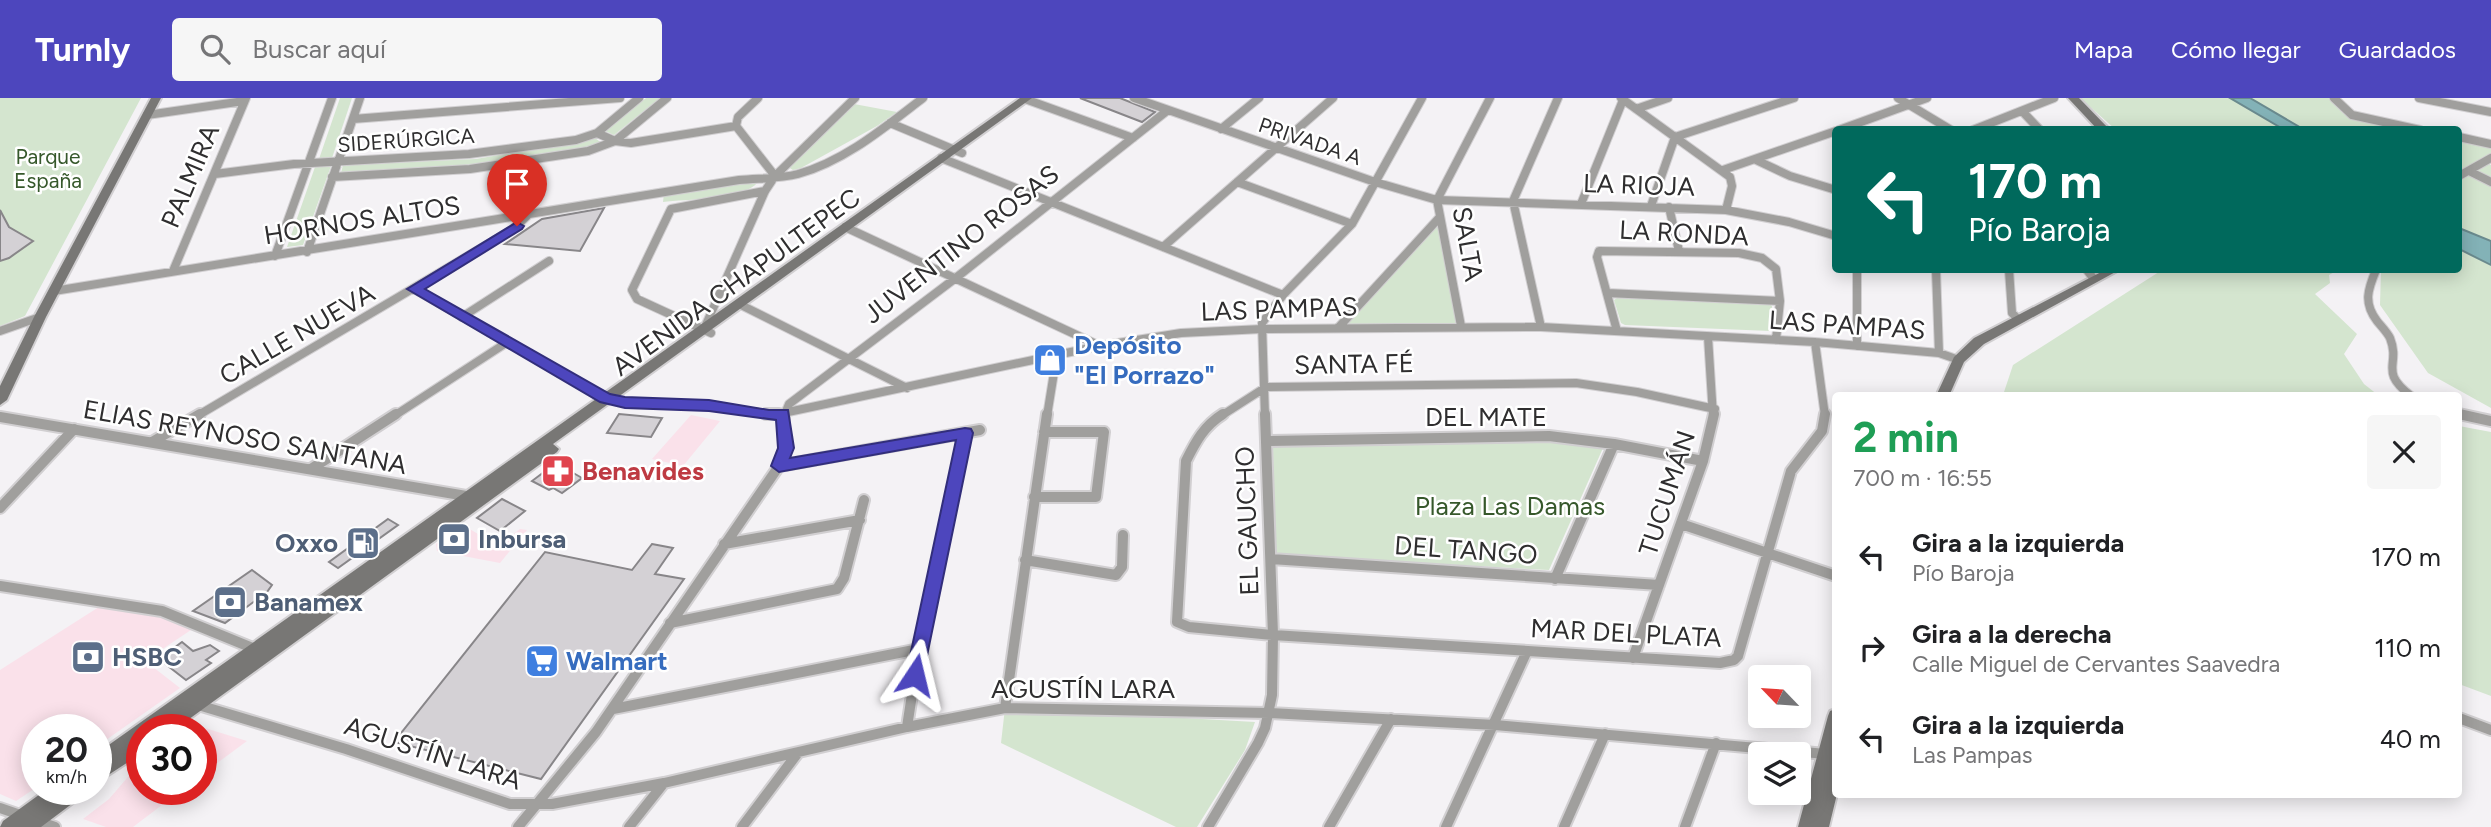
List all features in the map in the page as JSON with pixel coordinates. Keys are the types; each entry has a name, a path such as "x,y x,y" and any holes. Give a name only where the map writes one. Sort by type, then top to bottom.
{"main road":[{"path":"0,400 40,317 156,98"},
{"path":"2073,98 2101,126"},
{"name":"AVENIDA CHAPULTEPEC","path":"178,714 190,702 237,674 391,566 476,498 1030,99"},
{"path":"1934,392 1949,357 2091,273"},
{"path":"1943,392 1949,357"},
{"path":"170,714 190,702 255,649 424,529 476,498"},
{"path":"391,566 420,539 424,529"},
{"path":"237,674 250,662 255,649"},
{"path":"1807,827 1832,760"},
{"path":"1820,827 1832,760"},
{"path":"24,823 44,805"},
{"path":"24,823 53,805"}],"street":[{"path":"275,256 332,98"},
{"path":"307,251 360,98"},
{"path":"353,119 621,98"},
{"name":"SIDERÚRGICA","path":"215,174 309,163 469,154 576,140 597,133 639,98"},
{"name":"SIDERÚRGICA","path":"615,141 667,98"},
{"path":"758,98 738,117 736,125 775,176"},
{"path":"765,191 671,209 632,290 637,299 708,331 765,191 775,176 855,98"},
{"name":"HORNOS ALTOS","path":"54,291 530,213 800,174 890,123 923,98"},
{"name":"PRIVADA A","path":"1134,98 1375,182 1437,200"},
{"path":"1222,129 1259,98"},
{"path":"1163,247 1333,98"},
{"path":"1262,329 1265,317 1283,295 1352,224 1422,98"},
{"name":"SALTA","path":"1461,326 1437,200 1490,98"},
{"path":"1541,327 1513,201 1558,98"},
{"path":"1636,109 1668,98"},
{"path":"1675,137 1794,98"},
{"path":"1898,98 1945,126"},
{"path":"1864,125 1927,98"},
{"path":"1983,126 2054,98"},
{"path":"2334,98 2352,115 2402,126"},
{"path":"2419,98 2491,112"},
{"path":"1030,99 1133,138"},
{"path":"1581,204 1622,99 1723,170 1731,181 1726,210"},
{"path":"147,115 245,100"},
{"name":"PALMIRA","path":"173,271 245,100"},
{"name":"JUVENTINO ROSAS","path":"783,414 796,397 957,277 1168,110"},
{"path":"2022,111 2036,126"},
{"path":"1930,117 1931,126"},
{"path":"890,123 951,155 1051,201 1283,295"},
{"name":"SIDERÚRGICA","path":"332,177 499,166 579,153 615,141 651,141 736,125"},
{"path":"1723,170 1832,132"},
{"name":"SIDERÚRGICA","path":"597,133 615,141"},
{"path":"1651,206 1675,137"},
{"path":"2462,138 2491,144"},
{"path":"1756,160 1790,176 1832,189"},
{"path":"2462,174 2489,161"},
{"path":"2469,171 2491,182"},
{"path":"1237,182 1352,224"},
{"name":"LA RIOJA","path":"1437,200 1726,210 1789,222 1832,235"},
{"path":"1669,207 1679,251"},
{"name":"CALLE NUEVA","path":"152,442 512,230 530,213"},
{"path":"1338,328 1439,218"},
{"path":"848,229 957,277 1098,346"},
{"name":"LA RONDA","path":"1617,331 1597,257 1599,251 1738,253 1769,261 1776,269 1780,301 1776,340"},
{"path":"462,317 549,261"},
{"path":"1857,273 1857,346"},
{"path":"1936,273 1949,357"},
{"path":"2009,273 2015,316"},
{"path":"2375,273 2368,293 2368,306 2391,340 2389,369 2399,387 2406,392"},
{"path":"414,289 611,400"},
{"path":"1607,293 1780,301"},
{"path":"742,306 907,388"},
{"path":"0,331 40,317"},
{"name":"LAS PAMPAS","path":"611,400 694,404 763,415 783,414 1098,346 1174,333 1262,329 1541,327 1815,342 1949,357"},
{"name":"EL GAUCHO","path":"1208,827 1258,743 1269,713 1273,635 1262,329"},
{"name":"TUCUMÁN","path":"1633,658 1703,461 1715,409 1708,337"},
{"name":"MAR DEL PLATA","path":"1178,622 1189,627 1273,635 1720,663 1734,660 1738,656 1791,471 1797,459 1821,432 1826,419 1815,342"},
{"path":"311,469 506,343"},
{"path":"1005,708 1057,354"},
{"name":"SANTA FÉ","path":"1178,622 1186,461 1190,450 1212,421 1266,387 1576,383 1637,392 1715,409"},
{"path":"518,827 582,752 779,466 786,448 783,414"},
{"path":"2462,415 2491,421"},
{"name":"ELIAS REYNOSO SANTANA","path":"0,417 476,498"},
{"path":"0,509 74,429"},
{"path":"779,466 980,430"},
{"path":"1034,497 1096,497 1104,432 1044,432"},
{"path":"907,727 919,649 965,433"},
{"name":"DEL MATE","path":"1267,441 1549,436 1614,444 1703,461"},
{"path":"1555,579 1614,444"},
{"path":"670,623 837,589 844,578 864,500"},
{"path":"724,544 860,520"},
{"path":"1681,523 1832,575"},
{"path":"1025,560 1116,575 1122,567 1123,535"},
{"name":"DEL TANGO","path":"1271,559 1658,585"},
{"path":"0,586 162,611 255,649"},
{"path":"613,709 919,649"},
{"path":"1446,827 1527,651"},
{"name":"AGUSTÍN LARA","path":"190,702 346,749 510,804 537,806 664,783 907,727 1005,708 1269,713 1495,724 1716,743 1832,760"},
{"path":"1329,827 1391,719"},
{"path":"2462,719 2491,730"},
{"path":"1564,827 1605,734"},
{"path":"1685,827 1716,743"},
{"path":"742,827 797,754"},
{"path":"629,827 664,783"},
{"path":"0,808 24,823 55,827"}],"shaded area":[{"path":"691,415 720,421 683,466 652,459"},
{"path":"463,525 498,546 520,529 527,530 500,563 437,551 436,544"},
{"path":"102,605 156,614 191,630 161,650 152,661 153,667 180,688 143,714 126,714 126,726 112,736 112,714 21,714 21,798 16,801 0,794 0,670"},
{"path":"217,732 247,741 217,763"},
{"path":"126,779 126,805 162,805 133,827 106,827 83,819 101,805 112,805 112,796"}],"green space":[{"name":"Parque España","path":"0,98 141,98 25,316 0,326"},
{"path":"340,98 352,98 332,158 319,159"},
{"path":"646,98 660,98 614,135 605,131"},
{"path":"2080,98 2332,98 2352,114 2410,126 2112,126"},
{"path":"854,104 897,112 801,168 793,170 788,167"},
{"path":"595,138 603,144 480,164 341,173 343,165 476,159"},
{"path":"2462,138 2491,144 2491,157 2484,161 2491,165 2491,408 2428,373 2380,305 2381,273 2462,273"},
{"path":"331,166 303,245 287,247 315,167"},
{"path":"758,182 751,188 728,195 663,202 664,193"},
{"path":"1439,218 1461,326 1338,328"},
{"path":"2157,273 2333,273 2329,275 2330,283 2315,294 2357,334 2344,354 2364,384 2374,392 2004,392 2013,365"},
{"path":"1614,300 1769,304 1772,306 1770,331 1625,325 1621,323"},
{"path":"2462,427 2491,432 2491,696 2462,685"},
{"name":"Plaza Las Damas","path":"1555,442 1603,448 1549,570 1275,555 1273,446"},
{"path":"1005,708 1255,722 1245,750 1197,827 1176,827 1001,743"}],"water":[{"path":"2230,98 2250,98 2298,126 2278,126"},
{"path":"2462,229 2491,241 2491,265 2462,250"}],"building":[{"path":"1080,98 1120,98 1155,112 1142,122"},
{"path":"604,208 580,251 505,244 542,219"},
{"path":"0,210 9,227 33,241 0,261"},
{"path":"619,414 662,418 651,437 607,433"},
{"name":"Benavides","path":"556,463 582,478 562,493 532,481"},
{"path":"502,499 525,511 500,531 477,518"},
{"name":"Oxxo","path":"388,519 398,525 338,568 329,562"},
{"name":"Walmart","path":"652,544 673,548 655,574 684,579 541,779 394,742 545,552 632,570"},
{"name":"Banamex","path":"252,570 272,585 267,592 225,623 193,611"},
{"path":"182,642 193,651 210,645 219,651 206,660 211,663 186,680 159,659"}],"place":[{"name":"Depósito \"El Porrazo\"","path":"1050,360"},
{"name":"Benavides","path":"558,471"},
{"name":"Inbursa","path":"454,539"},
{"name":"Oxxo","path":"363,543"},
{"name":"Banamex","path":"230,602"},
{"name":"HSBC","path":"88,657"},
{"name":"Walmart","path":"542,661"}],"route":[{"path":"517,226 414,289 606,398 625,402 694,404 769,416 783,414 786,448 779,466 965,433 915,675"}]}
